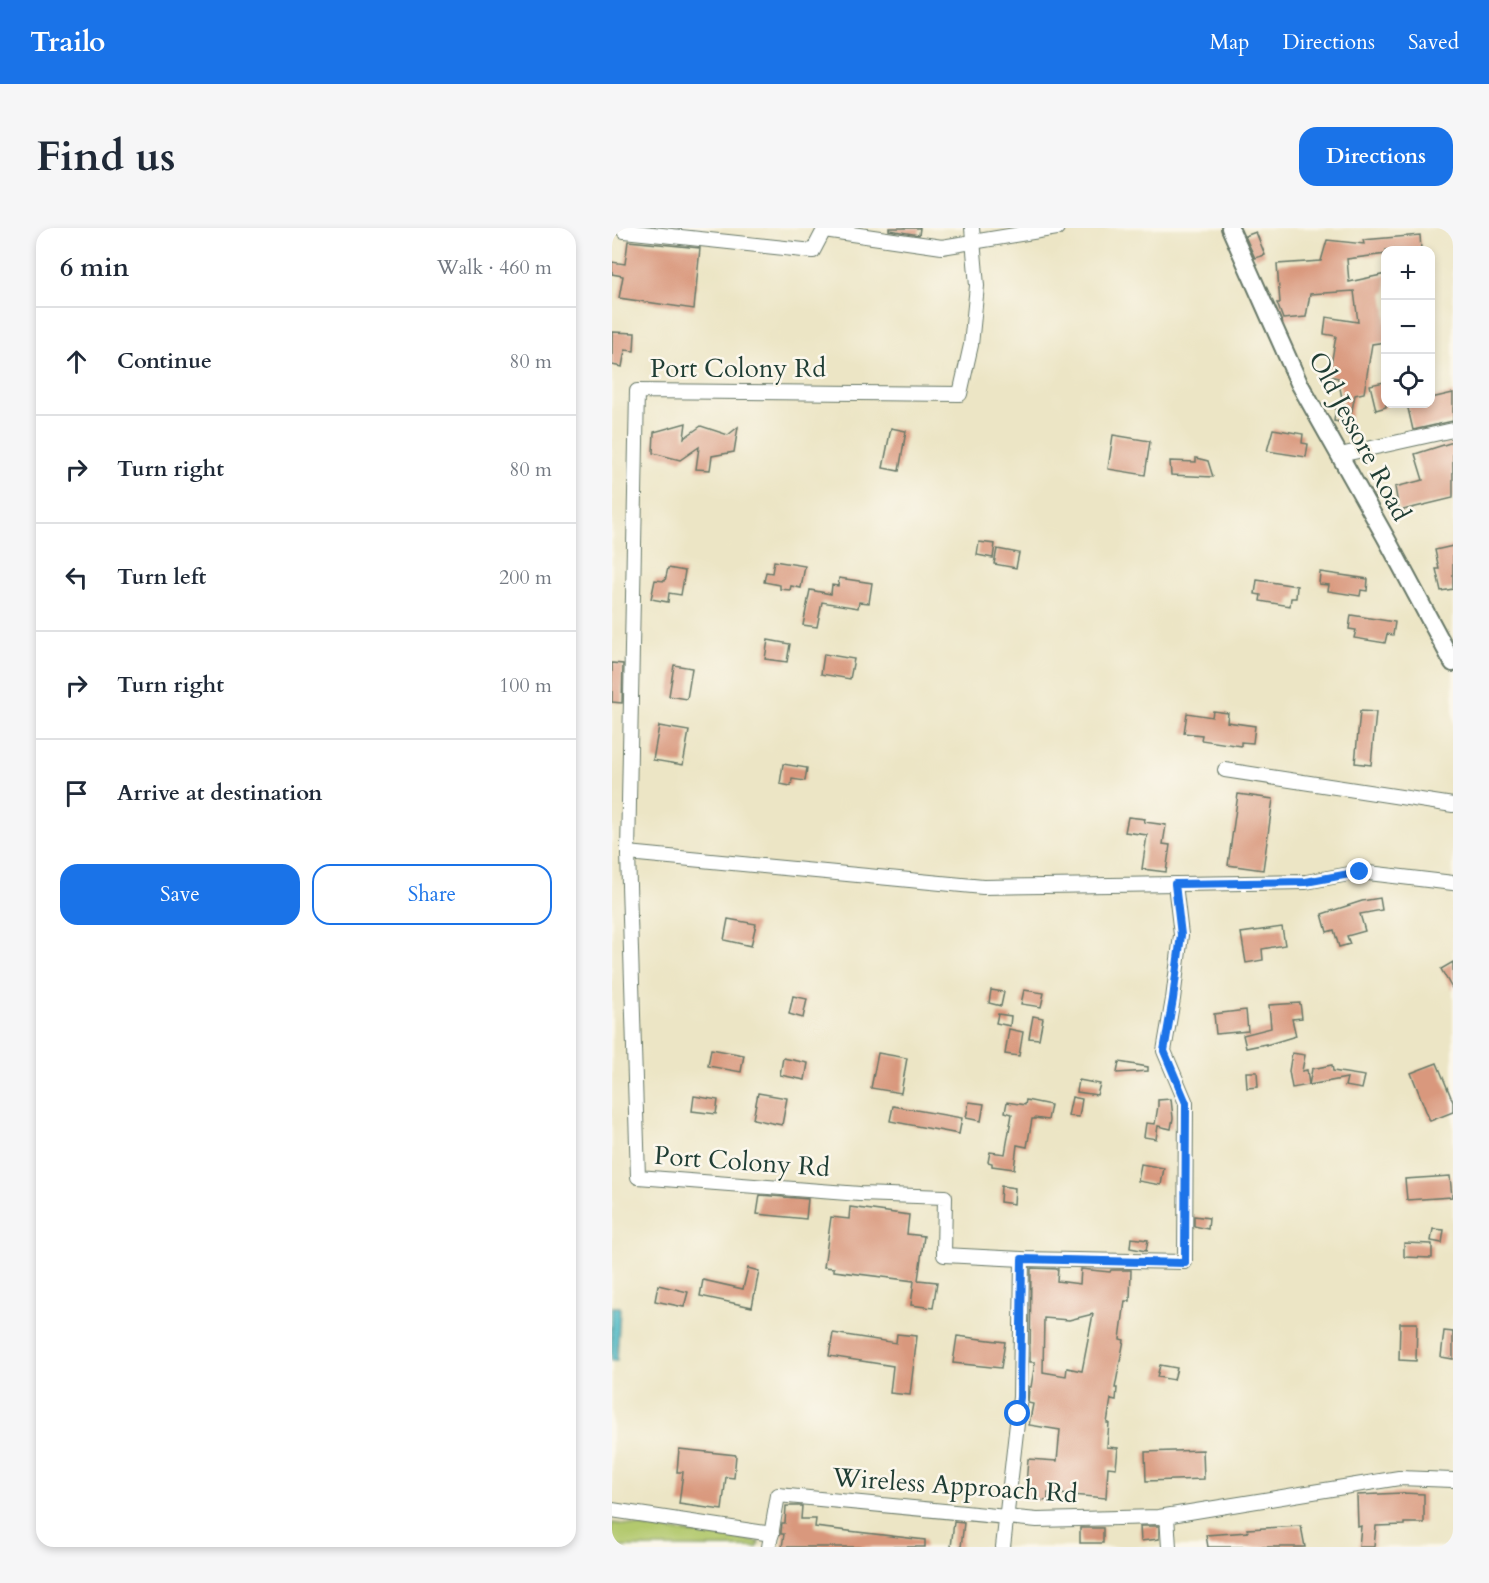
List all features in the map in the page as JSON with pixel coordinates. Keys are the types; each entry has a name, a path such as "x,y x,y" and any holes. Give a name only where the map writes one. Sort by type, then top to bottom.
{"main road":[{"name":"Old Jessore Road","path":"1230,228 1299,383 1453,663"}],"street":[{"name":"Port Colony Rd","path":"972,228 977,286 971,345 960,394 637,391 628,853 638,1177 860,1194 945,1197 944,1255 1022,1259"},
{"path":"624,231 813,250 824,230 942,247 1057,228"},
{"path":"1340,455 1453,430"},
{"path":"1225,770 1453,805"},
{"path":"628,853 983,887 1306,882 1360,872 1453,883"},
{"path":"1003,1547 1020,1397 1022,1259 1185,1263 1186,1103 1164,1051 1181,935 1175,884"},
{"name":"Wireless Approach Rd","path":"771,1540 778,1495 1037,1520 1167,1516 1399,1478 1453,1480"},
{"path":"612,1510 771,1540"},
{"path":"1167,1516 1169,1547"}],"green space":[{"path":"612,1523 759,1542 758,1547 612,1547"}],"water":[{"path":"612,1307 620,1307 617,1361 612,1361"}],"building":[{"path":"889,228 920,228 919,235 889,230"},
{"path":"1256,232 1265,255 1255,258 1245,236"},
{"path":"1420,235 1421,246 1381,246 1381,255 1347,259 1349,282 1381,275 1381,343 1372,344 1364,393 1355,395 1348,429 1347,423 1334,421 1336,407 1344,408 1338,378 1329,376 1336,336 1324,334 1326,317 1358,322 1354,291 1310,294 1306,317 1283,319 1277,303 1280,303 1277,264 1321,261 1327,240 1364,244 1363,240"},
{"path":"628,241 700,248 694,309 619,298 623,276 612,274 612,262 625,264"},
{"path":"612,332 635,333 634,351 625,350 622,367 612,365"},
{"path":"1381,383 1383,408 1376,410 1370,385"},
{"path":"1453,393 1453,421 1413,430 1408,408 1435,408 1435,397"},
{"path":"686,423 684,438 701,426 728,435 738,427 734,452 712,456 710,470 696,469 699,447 680,460 653,453 654,432"},
{"path":"891,428 906,431 899,471 883,468"},
{"path":"1273,429 1303,434 1302,443 1308,444 1306,457 1267,451"},
{"path":"1113,435 1150,441 1145,475 1108,469"},
{"path":"1453,442 1453,498 1399,511 1395,487 1423,480 1415,454"},
{"path":"1196,458 1208,461 1213,477 1171,475 1170,461 1196,462"},
{"path":"979,542 995,544 993,558 977,555"},
{"path":"1453,546 1453,589 1441,591 1435,550"},
{"path":"997,549 1019,553 1016,568 994,564"},
{"path":"774,561 805,566 801,588 791,586 790,590 780,589 780,585 764,582 766,572 772,573"},
{"path":"668,568 685,571 681,595 669,593 668,602 651,599 655,580 665,581"},
{"path":"1320,572 1368,579 1367,591 1361,590 1360,596 1328,591 1329,585 1319,584"},
{"path":"839,578 872,583 869,603 859,602 858,608 822,602 817,627 803,625 810,590 831,594 832,585 838,586"},
{"path":"1257,580 1297,586 1296,598 1291,598 1290,606 1260,601 1261,595 1255,594"},
{"path":"1351,615 1395,622 1393,635 1387,634 1385,643 1354,638 1356,630 1349,629"},
{"path":"768,640 790,644 787,662 765,659"},
{"path":"824,654 854,659 850,679 821,674"},
{"path":"612,663 623,664 622,703 612,702"},
{"path":"674,665 692,668 687,699 669,696"},
{"path":"1213,711 1228,713 1227,722 1255,726 1253,743 1241,742 1241,746 1201,740 1202,735 1184,733 1187,713 1212,717"},
{"path":"1360,711 1376,712 1371,765 1355,763"},
{"path":"659,726 689,731 683,765 653,760"},
{"path":"783,764 807,768 805,781 792,779 791,786 780,784"},
{"path":"1238,794 1273,799 1263,870 1228,865"},
{"path":"1128,817 1166,825 1163,844 1170,845 1166,872 1142,869 1147,835 1125,832"},
{"path":"1380,898 1382,910 1360,914 1365,931 1347,936 1350,944 1339,947 1334,930 1327,932 1322,914 1362,901"},
{"path":"728,919 756,924 751,946 724,940"},
{"path":"1282,927 1285,945 1262,949 1263,960 1246,963 1241,933"},
{"path":"1453,962 1453,990 1441,969"},
{"path":"991,990 1004,992 1001,1006 989,1003"},
{"path":"1024,990 1044,993 1041,1007 1021,1004"},
{"path":"793,996 807,999 803,1018 789,1014"},
{"path":"1300,1003 1302,1018 1292,1019 1296,1036 1246,1048 1243,1035 1271,1028 1269,1005"},
{"path":"1246,1010 1248,1031 1216,1034 1214,1014"},
{"path":"998,1014 1011,1016 1010,1026 996,1023"},
{"path":"1033,1016 1043,1018 1039,1039 1029,1038"},
{"path":"1009,1029 1023,1032 1019,1056 1005,1054"},
{"path":"711,1049 744,1055 741,1072 708,1066"},
{"path":"878,1053 907,1058 901,1093 871,1088"},
{"path":"1292,1053 1305,1055 1302,1071 1307,1070 1309,1085 1292,1088 1289,1071"},
{"path":"783,1058 808,1063 805,1080 780,1075"},
{"path":"1119,1062 1148,1067 1148,1071 1117,1073"},
{"path":"1437,1063 1453,1102 1453,1112 1430,1121 1411,1073"},
{"path":"1332,1065 1333,1071 1365,1076 1362,1089 1345,1086 1347,1078 1309,1085 1312,1069"},
{"path":"1246,1072 1257,1072 1258,1087 1247,1088"},
{"path":"1079,1080 1100,1084 1097,1095 1077,1092"},
{"path":"758,1093 787,1098 782,1125 753,1119"},
{"path":"694,1096 718,1100 716,1114 692,1111"},
{"path":"1072,1097 1082,1099 1079,1117 1068,1116"},
{"path":"1171,1099 1173,1118 1171,1129 1158,1126 1156,1139 1144,1137 1146,1123 1155,1124 1158,1100"},
{"path":"1026,1100 1051,1105 1048,1120 1032,1119 1027,1147 1017,1145 1014,1169 992,1166 992,1163 988,1162 990,1152 1005,1154 1012,1114 1005,1112 1007,1102 1025,1105"},
{"path":"969,1102 984,1104 981,1121 966,1118"},
{"path":"893,1106 962,1118 959,1134 890,1121"},
{"path":"1141,1164 1164,1168 1161,1185 1138,1181"},
{"path":"1450,1176 1452,1197 1407,1200 1405,1179"},
{"path":"1001,1186 1015,1188 1014,1204 1000,1202"},
{"path":"760,1195 808,1199 806,1219 757,1214"},
{"path":"850,1207 909,1215 907,1234 924,1236 918,1280 937,1282 933,1308 911,1305 914,1281 834,1271 834,1268 824,1267 831,1217 849,1219"},
{"path":"1194,1216 1209,1218 1208,1229 1194,1226"},
{"path":"1433,1229 1444,1230 1442,1243 1431,1241"},
{"path":"1131,1238 1148,1240 1146,1251 1130,1248"},
{"path":"1404,1243 1432,1244 1432,1258 1404,1257"},
{"path":"748,1268 759,1271 752,1307 700,1296 703,1280 743,1289"},
{"path":"1031,1268 1058,1269 1057,1281 1080,1284 1081,1269 1110,1272 1111,1270 1131,1270 1130,1301 1125,1301 1120,1339 1124,1340 1115,1388 1117,1388 1116,1400 1111,1399 1107,1423 1109,1423 1107,1447 1118,1448 1116,1468 1108,1467 1106,1498 1048,1493 1048,1501 1025,1499 1028,1459 1057,1461 1060,1430 1029,1425 1033,1404 1028,1403 1029,1387 1031,1387 1035,1362 1030,1362","holes":["1093,1314 1082,1371 1067,1368 1066,1376 1043,1372 1044,1318 1069,1320"]},
{"path":"658,1285 688,1292 684,1307 655,1301"},
{"path":"1400,1323 1417,1323 1416,1361 1399,1360"},
{"path":"1444,1331 1453,1332 1453,1359 1441,1357"},
{"path":"833,1333 896,1343 897,1334 917,1336 910,1395 890,1393 893,1366 829,1356"},
{"path":"957,1336 1005,1342 1001,1368 953,1363"},
{"path":"1160,1365 1177,1368 1174,1380 1157,1377"},
{"path":"679,1449 736,1455 734,1478 726,1477 722,1510 679,1504 683,1472 677,1472"},
{"path":"1203,1450 1204,1479 1146,1481 1145,1452"},
{"path":"1424,1494 1424,1523 1376,1526 1374,1547 1359,1547 1361,1526 1358,1527 1357,1495"},
{"path":"786,1506 802,1506 801,1519 816,1519 815,1527 925,1540 925,1547 782,1547 784,1534 781,1532 782,1523 785,1523"},
{"path":"954,1522 964,1523 961,1547 951,1547"},
{"path":"1140,1526 1159,1526 1159,1539 1141,1541"},
{"path":"1301,1526 1305,1547 1208,1547 1206,1535 1248,1532 1247,1529"},
{"path":"1080,1528 1103,1528 1103,1543 1080,1543"}],"route":[{"path":"1018,1414 1022,1259 1185,1263 1186,1103 1164,1051 1181,935 1175,884 1306,882 1360,872"}]}
